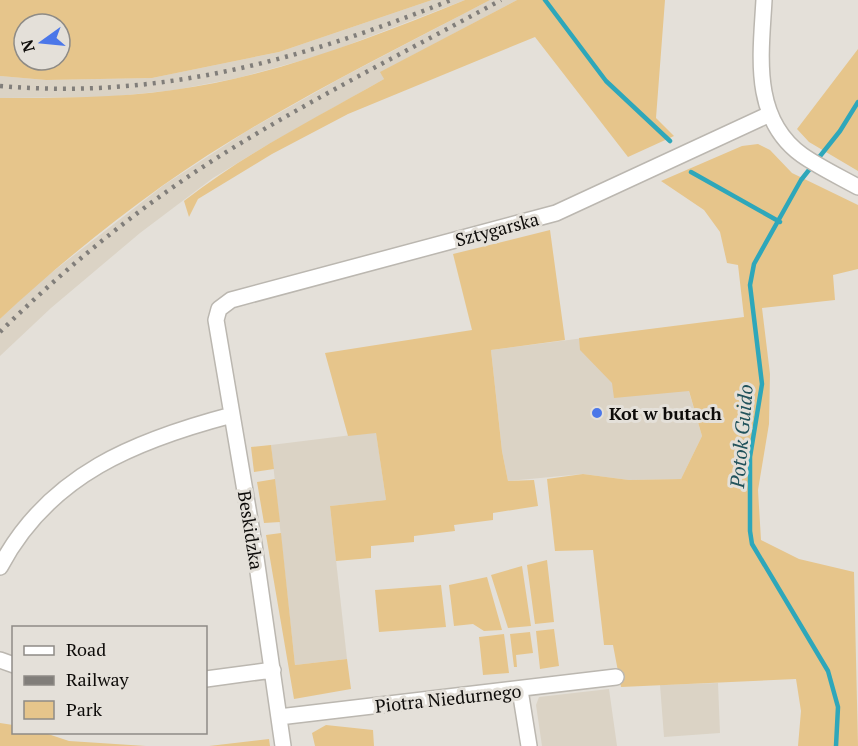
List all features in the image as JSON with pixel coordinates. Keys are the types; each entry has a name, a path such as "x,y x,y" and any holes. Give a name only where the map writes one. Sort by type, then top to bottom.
{"street":[{"path":"764,0 762,90 770,114 786,140 801,154 858,187"},
{"name":"Sztygarska","path":"216,314 223,304 231,300 556,213 770,114"},
{"name":"Beskidzka","path":"216,314 283,746"},
{"path":"0,567 23,531 39,512 88,471 144,441 232,416"},
{"path":"207,679 273,670"},
{"name":"Piotra Niedurnego","path":"279,717 616,677"},
{"path":"520,690 529,746"}],"shaded area":[{"path":"432,0 465,0 322,55 238,78 175,90 108,97 0,98 0,76 46,80 152,78 279,52"},
{"path":"490,0 517,0 381,72 384,79 213,178 140,233 51,308 0,356 0,319 37,284 164,185 247,131 341,78"},
{"name":"Kot w butach","path":"670,327 702,436 681,479 629,480 583,474 508,481 502,451 491,350"},
{"path":"376,432 386,500 330,506 347,659 295,665 271,445"},
{"path":"718,683 720,733 664,737 660,685"},
{"path":"609,689 617,746 542,746 536,705 539,697"}],"green space":[{"path":"0,0 432,0 279,52 152,78 46,80 0,76"},
{"path":"465,0 490,0 364,65 281,111 201,160 99,233 0,319 0,98 130,95 211,84 322,54"},
{"path":"517,0 665,0 656,118 674,136 628,157 535,37 348,114 272,154 198,199 189,217 184,201 231,167 384,79 380,72"},
{"path":"858,49 858,171 809,142 797,129"},
{"path":"758,144 770,150 792,173 858,205 858,269 833,275 835,300 762,308 770,374 769,424 758,490 761,540 799,559 854,572 858,746 798,746 801,711 796,679 621,687 613,645 604,645 593,550 555,551 547,479 583,474 629,480 681,479 702,436 689,391 614,398 612,383 580,350 579,338 744,317 738,265 727,263 720,232 704,210 661,181 742,146"},
{"path":"550,230 565,340 491,350 502,451 508,481 534,480 538,506 493,513 493,520 454,525 455,531 414,536 414,542 371,546 371,558 336,561 330,506 386,500 376,433 348,436 325,353 472,330 453,254"},
{"path":"271,445 274,469 254,472 251,447"},
{"path":"275,479 280,522 264,523 257,482"},
{"path":"281,533 295,665 347,659 351,689 294,699 266,535"},
{"path":"547,560 554,622 535,624 527,565"},
{"path":"522,566 531,626 508,628 491,575"},
{"path":"487,577 502,630 484,631 473,624 454,626 449,585"},
{"path":"441,585 446,627 379,632 375,590"},
{"path":"554,629 559,666 540,669 536,631"},
{"path":"530,632 533,653 516,655 517,667 514,667 510,634"},
{"path":"504,634 509,673 483,675 479,637"},
{"path":"0,723 12,725 12,734 48,734 69,741 146,746 0,746"},
{"path":"326,725 373,730 374,746 315,746 312,733"},
{"path":"269,739 270,746 209,746"}],"waterway":[{"path":"545,0 606,81 670,141"},
{"name":"Potok Guido","path":"836,746 838,707 828,671 752,544 750,457 762,384 750,285 754,264 801,180 840,131 858,102"},
{"path":"691,172 780,222"}],"railway":[{"path":"0,86 60,89 118,87 230,70 286,57 341,40 451,0"},
{"path":"0,332 79,260 193,173 291,113 501,0"}],"place":[{"name":"Kot w butach","path":"597,413"}]}
